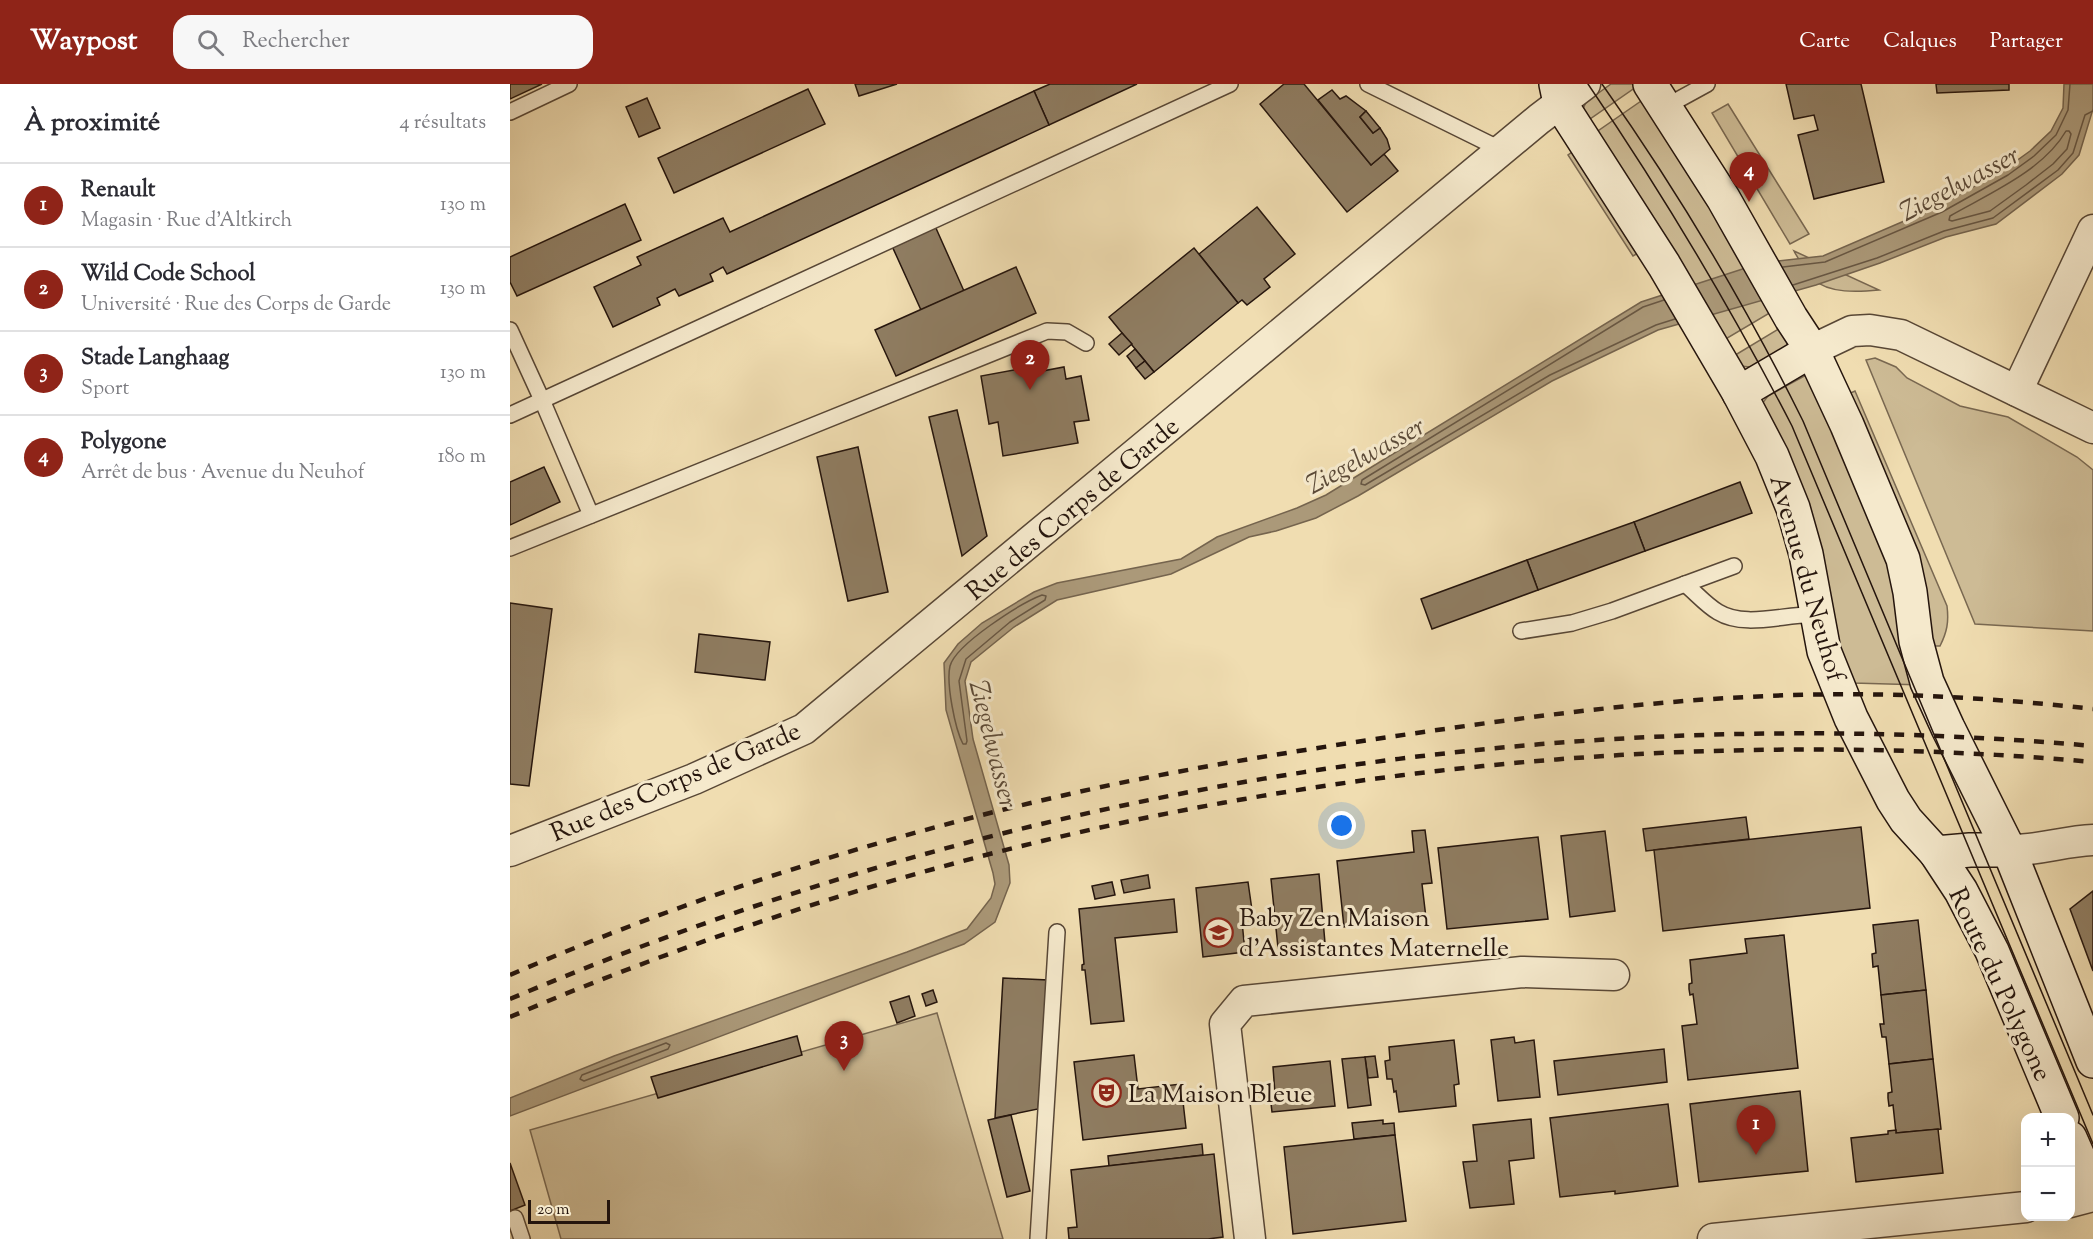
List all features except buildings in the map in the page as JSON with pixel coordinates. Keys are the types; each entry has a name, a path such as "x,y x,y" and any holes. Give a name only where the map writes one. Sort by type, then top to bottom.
{"street":[{"name":"Rue des Corps de Garde","path":"510,851 694,779 804,729 1502,150 1567,90"},
{"name":"Avenue du Neuhof","path":"1567,90 1664,265 1739,393 1772,456 1793,508 1806,554 1824,651 1851,718 1881,781 1906,820 1936,853"},
{"path":"1658,96 1723,198 1791,318 1812,350"},
{"path":"2017,392 2093,230"},
{"path":"1739,393 1812,350 1852,332 1870,330 1901,335 2093,428"},
{"name":"Route du Polygone","path":"1812,350 1903,559 1920,660 1927,682 2009,850 2093,1060"},
{"path":"2009,850 2031,850 2076,840 2093,840"},
{"name":"Route du Polygone","path":"2009,850 1936,853 1961,891 1992,951 2060,1113"},
{"path":"1250,1239 1225,1024 1244,1001 1522,972 1614,975"},
{"path":"2075,1149 2093,1190"},
{"path":"2075,1201 2093,1196"},
{"path":"1713,1239 2021,1207"}],"lane":[{"path":"510,112 569,84"},
{"path":"510,415 1230,84"},
{"path":"1368,84 1502,150"},
{"path":"1658,96 1707,84"},
{"path":"510,330 591,515"},
{"path":"510,548 1047,331 1067,332 1086,343"},
{"path":"1521,631 1572,623 1612,611 1734,566"},
{"path":"1685,584 1718,613 1735,618 1754,620 1804,614 1817,615"},
{"path":"1038,1239 1057,932"},
{"path":"515,1218 522,1239"}],"shaded area":[{"path":"1611,84 1634,84 1636,87 1587,121 1583,109 1586,102"},
{"path":"1644,99 1773,311 1724,340 1595,133"},
{"path":"1728,104 1809,234 1790,244 1712,113"},
{"path":"1575,150 1640,252 1633,256 1568,155"},
{"path":"1794,251 1879,290 1844,291 1820,284 1807,273"},
{"path":"1782,327 1788,346 1750,367 1740,366 1732,357"},
{"path":"1875,358 1896,367 1907,378 1960,406 2008,417 2077,457 2093,470 2093,631 1975,624 1866,360"},
{"path":"1808,374 1887,546 1923,685 1853,683 1840,654 1761,405 1768,396"},
{"path":"1855,391 1947,606 1947,627 1940,646 1929,646 1844,396"},
{"path":"937,1013 1003,1239 561,1239 530,1130"}],"water":[{"path":"2064,84 2093,84 2093,109 2079,155 2062,174 1996,224 1946,237 1816,285 1658,330 1552,381 1358,496 1316,518 1249,537 1171,574 1057,600 1014,627 971,662 965,681 973,739 1009,865 1010,883 995,922 964,944 510,1116 510,1098 614,1056 967,929 991,898 995,884 946,710 944,663 958,644 982,623 1034,592 1057,583 1181,559 1217,537 1326,495 1641,302 1761,263 1823,256 1939,206 2005,169 2030,151 2051,131 2063,108"}],"tram line":[{"path":"1588,84 1643,167 1695,252 1792,426 2093,1144"},
{"path":"1602,84 1657,165 1709,248 1758,334 1803,421 2093,1115"}],"railway":[{"path":"510,975 657,916 808,864 1038,801 1185,770 1255,758 1535,717 1721,698 1890,695 1972,698 2093,709"},
{"path":"510,999 699,925 892,863 1088,813 1286,775 1486,749 1688,735 1890,734 2093,746"},
{"path":"510,1017 699,943 891,881 1087,830 1286,792 1486,766 1688,752 1891,750 2093,762"}],"place":[{"name":"Polygone","path":"1749,202"},
{"name":"Wild Code School","path":"1030,390"},
{"name":"Baby Zen Maison d'Assistantes Maternelle","path":"1218,932"},
{"name":"Stade Langhaag","path":"844,1071"},
{"name":"La Maison Bleue","path":"1107,1093"},
{"name":"Renault","path":"1756,1155"}],"water label":[{"name":"Ziegelwasser","path":"1959,183"},
{"name":"Ziegelwasser","path":"1365,455"},
{"name":"Ziegelwasser","path":"994,744"}]}
